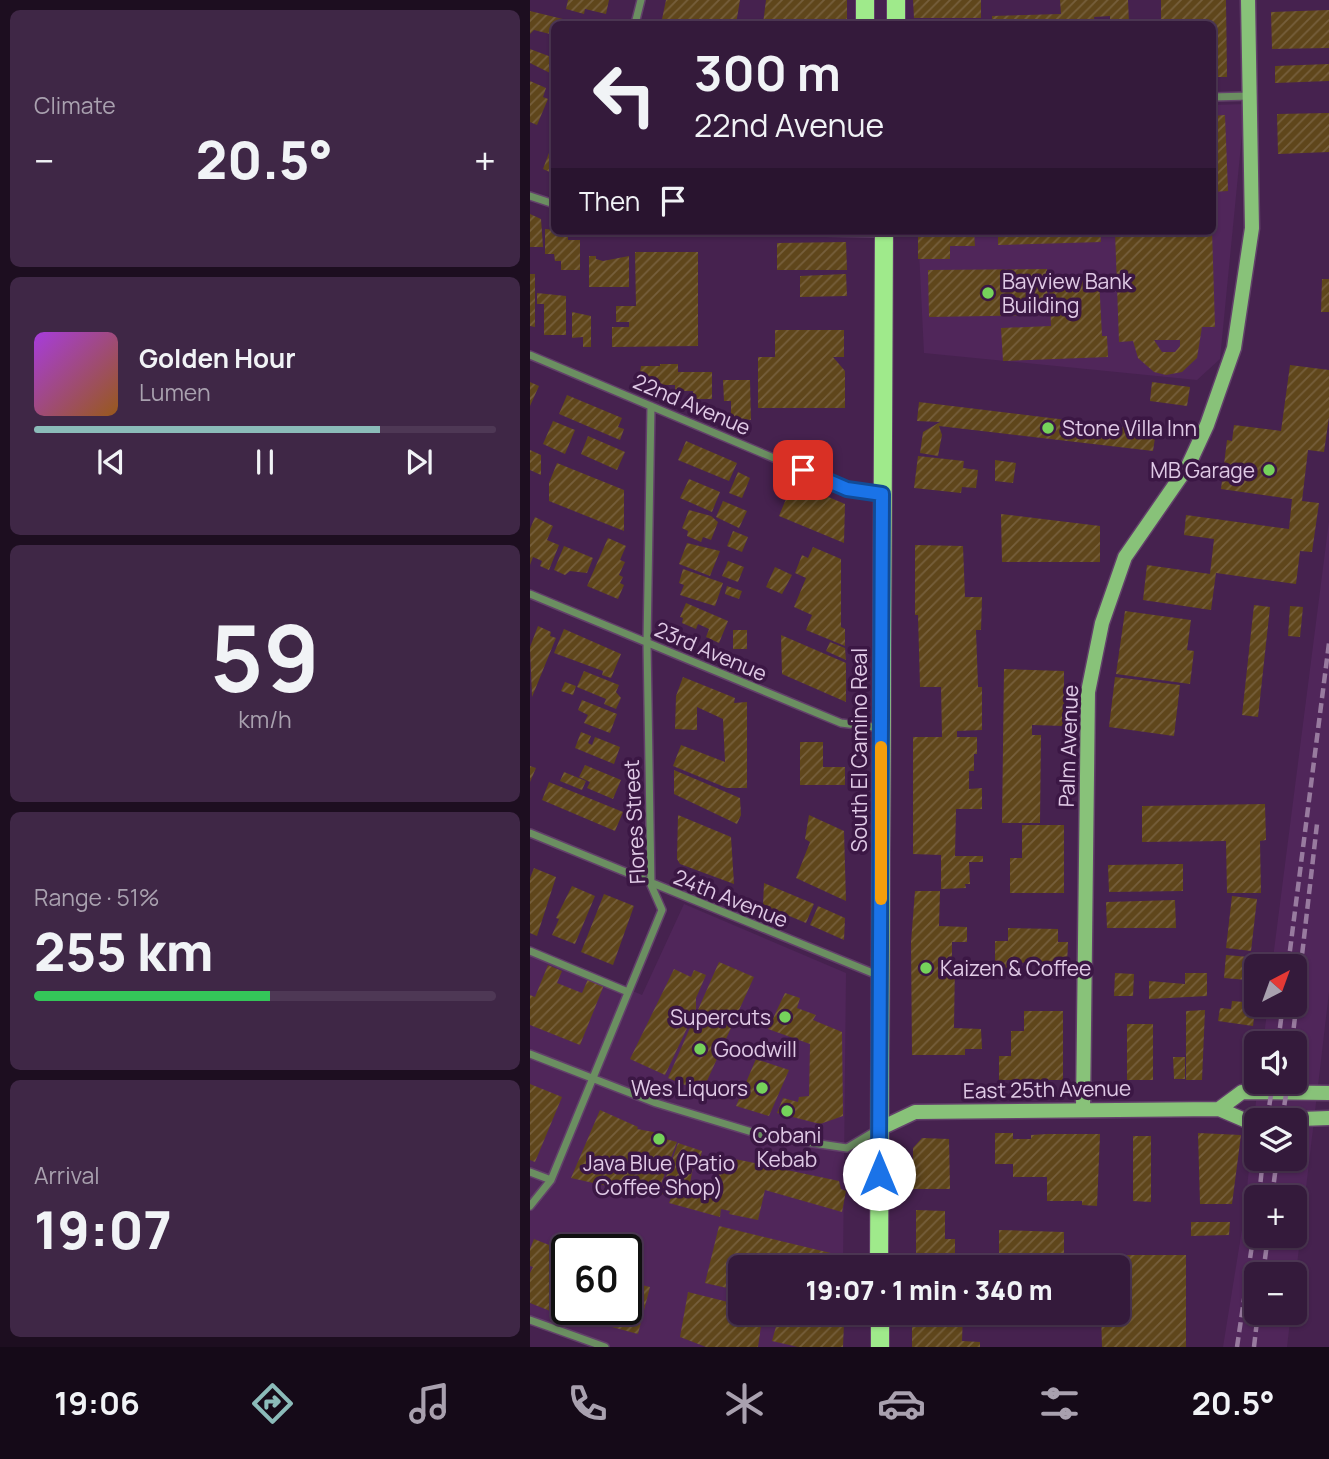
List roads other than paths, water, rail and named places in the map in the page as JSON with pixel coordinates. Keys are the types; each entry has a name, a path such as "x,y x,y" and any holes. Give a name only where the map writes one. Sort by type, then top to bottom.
{"main road":[{"path":"865,0 865,21"},
{"path":"896,0 896,21"},
{"name":"South El Camino Real","path":"879,1255 882,235"},
{"path":"880,1325 880,1347"}],"street":[{"path":"636,21 641,0"},
{"name":"Palm Avenue","path":"1083,1109 1088,692 1102,623 1125,557 1188,466 1207,425 1234,348 1252,228 1248,0"},
{"path":"1216,97 1251,96"},
{"path":"530,196 551,203"},
{"name":"22nd Avenue","path":"530,355 847,489 882,494"},
{"name":"Flores Street","path":"530,1206 551,1180 662,910 651,885 647,643 651,406"},
{"name":"23rd Avenue","path":"530,594 842,723 881,729"},
{"name":"24th Avenue","path":"530,833 651,885 881,976"},
{"path":"530,951 628,992"},
{"path":"530,1054 591,1079 710,1121 801,1142 847,1147 879,1129"},
{"name":"East 25th Avenue","path":"1219,1109 1242,1092 1329,1093"},
{"name":"East 25th Avenue","path":"879,1129 915,1112 1219,1109 1244,1120"},
{"path":"1307,1119 1329,1118"},
{"path":"530,1172 551,1180"},
{"path":"530,1320 605,1347"}],"railway":[{"path":"1290,954 1329,643"},
{"path":"1293,1031 1317,824"},
{"path":"1280,1031 1281,1017"},
{"path":"1269,1108 1271,1094"},
{"path":"1284,1108 1286,1094"},
{"path":"1260,1185 1262,1171"},
{"path":"1274,1185 1275,1171"},
{"path":"1237,1347 1252,1248"},
{"path":"1265,1262 1266,1248"},
{"path":"1254,1347 1257,1325"}],"place":[{"name":"Bayview Bank Building","path":"988,293"},
{"name":"Stone Villa Inn","path":"1048,428"},
{"name":"MB Garage","path":"1269,470"},
{"name":"Kaizen & Coffee","path":"926,968"},
{"name":"Supercuts","path":"785,1017"},
{"name":"Goodwill","path":"700,1049"},
{"name":"Wes Liquors","path":"762,1088"},
{"name":"Cobani Kebab","path":"787,1111"},
{"name":"Java Blue (Patio Coffee Shop)","path":"659,1139"}]}
